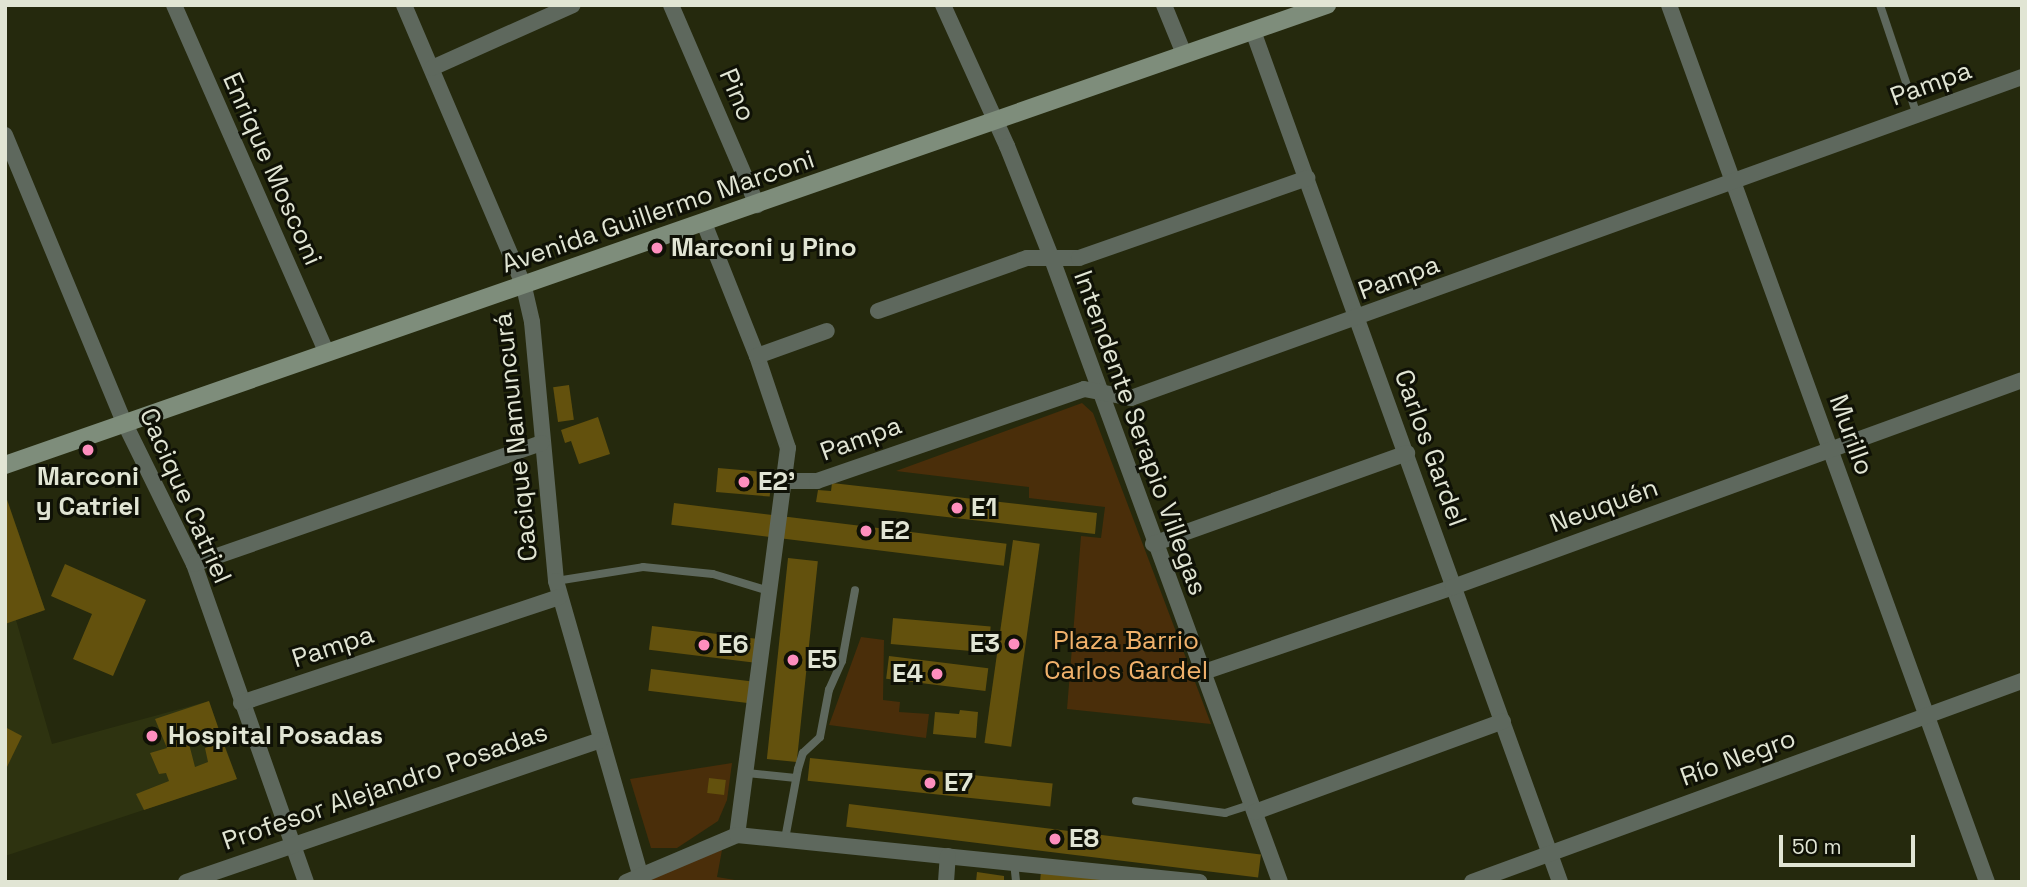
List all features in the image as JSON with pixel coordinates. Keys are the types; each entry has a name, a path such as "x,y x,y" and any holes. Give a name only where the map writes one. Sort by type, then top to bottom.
{"main road":[{"name":"Avenida Guillermo Marconi","path":"5,465 326,352 524,287 995,124 1327,5"}],"street":[{"name":"Enrique Mosconi","path":"174,5 326,352"},
{"name":"Cacique Namuncurá","path":"404,5 524,287 532,322 558,589 600,740 634,879"},
{"path":"432,68 573,5"},
{"name":"Pino","path":"671,5 757,205"},
{"name":"Intendente Serapio Villegas","path":"943,5 1052,259 1096,389 1280,882"},
{"path":"1164,5 1185,54"},
{"name":"Murillo","path":"1669,5 1987,882"},
{"name":"Carlos Gardel","path":"1253,32 1560,882"},
{"name":"Pampa","path":"785,481 817,481 1075,392 1096,389 1131,398 1358,319 2022,77"},
{"name":"Cacique Catriel","path":"5,135 125,424 194,564 306,882"},
{"path":"878,311 1027,258 1079,258 1307,178"},
{"path":"704,223 757,356 784,434 785,481 737,835"},
{"path":"757,356 827,331"},
{"name":"Neuquén","path":"1200,673 1453,587 2022,380"},
{"path":"194,564 542,443"},
{"path":"1153,544 1407,453"},
{"name":"Pampa","path":"241,703 558,589"},
{"name":"Río Negro","path":"1472,882 2022,681"},
{"path":"1253,808 1503,721"},
{"name":"Profesor Alejandro Posadas","path":"186,882 600,740"},
{"path":"634,879 737,835 1200,882"},
{"path":"946,882 948,856"}],"lane":[{"path":"1880,5 1917,115"},
{"path":"558,589 643,567 713,574 769,591"},
{"path":"785,839 803,753 820,737 829,690 842,661 855,590"},
{"path":"747,773 796,778"},
{"path":"1136,801 1224,813 1253,808"},
{"path":"1014,862 1016,882"}],"shaded area":[{"name":"Hospital Posadas","path":"5,493 45,610 16,620 52,744 209,701 237,779 5,856"}],"green space":[{"name":"Plaza Barrio Carlos Gardel","path":"1082,403 1093,413 1211,724 1067,709 1081,536 1101,538 1105,507 1029,498 1029,487 896,471"},
{"path":"861,637 884,640 883,700 900,702 899,712 929,714 926,738 829,725"},
{"path":"732,763 727,800 718,821 677,848 651,848 630,779"},
{"path":"722,850 717,877 747,882 635,882"}],"building":[{"path":"569,385 574,420 558,422 553,387"},
{"path":"598,417 610,454 579,464 571,441 565,443 561,430"},
{"name":"E2'","path":"718,468 772,473 770,497 716,492"},
{"name":"E1","path":"832,483 1097,513 1095,534 816,502 818,490 831,491"},
{"path":"5,494 45,610 5,624"},
{"path":"674,503 1007,544 1004,566 671,525"},
{"name":"E3","path":"1013,540 1040,544 1011,747 984,743"},
{"name":"E5","path":"788,558 818,561 797,762 767,759"},
{"path":"65,564 146,600 113,676 73,659 92,614 51,596"},
{"path":"893,618 991,627 988,652 891,644"},
{"name":"E6","path":"652,626 760,639 757,663 649,650"},
{"name":"E4","path":"889,656 988,668 985,691 886,679"},
{"name":"E6","path":"651,669 752,681 750,703 648,691"},
{"path":"209,701 219,730 188,740 195,767 208,762 205,748 223,742 237,779 144,810 136,794 169,781 166,773 159,774 150,753 167,748 155,719"},
{"name":"E3","path":"960,710 978,712 976,738 933,734 935,712 959,714"},
{"path":"5,727 22,736 5,771"},
{"name":"E7","path":"810,758 1053,784 1050,806 808,781"},
{"path":"709,778 726,780 724,795 707,793"},
{"name":"E8","path":"849,804 1261,855 1258,877 846,827"},
{"path":"1041,871 1110,880 1110,882 1040,882"},
{"path":"977,872 1004,876 1004,882 976,882"}],"place":[{"name":"Marconi y Pino","path":"657,248"},
{"name":"Marconi y Catriel","path":"88,450"},
{"name":"E2'","path":"744,482"},
{"name":"E1","path":"957,508"},
{"name":"E2","path":"866,531"},
{"name":"E3","path":"1014,644"},
{"name":"E6","path":"704,645"},
{"name":"E5","path":"793,660"},
{"name":"E4","path":"937,674"},
{"name":"Hospital Posadas","path":"152,736"},
{"name":"E7","path":"930,783"},
{"name":"E8","path":"1055,839"}]}
